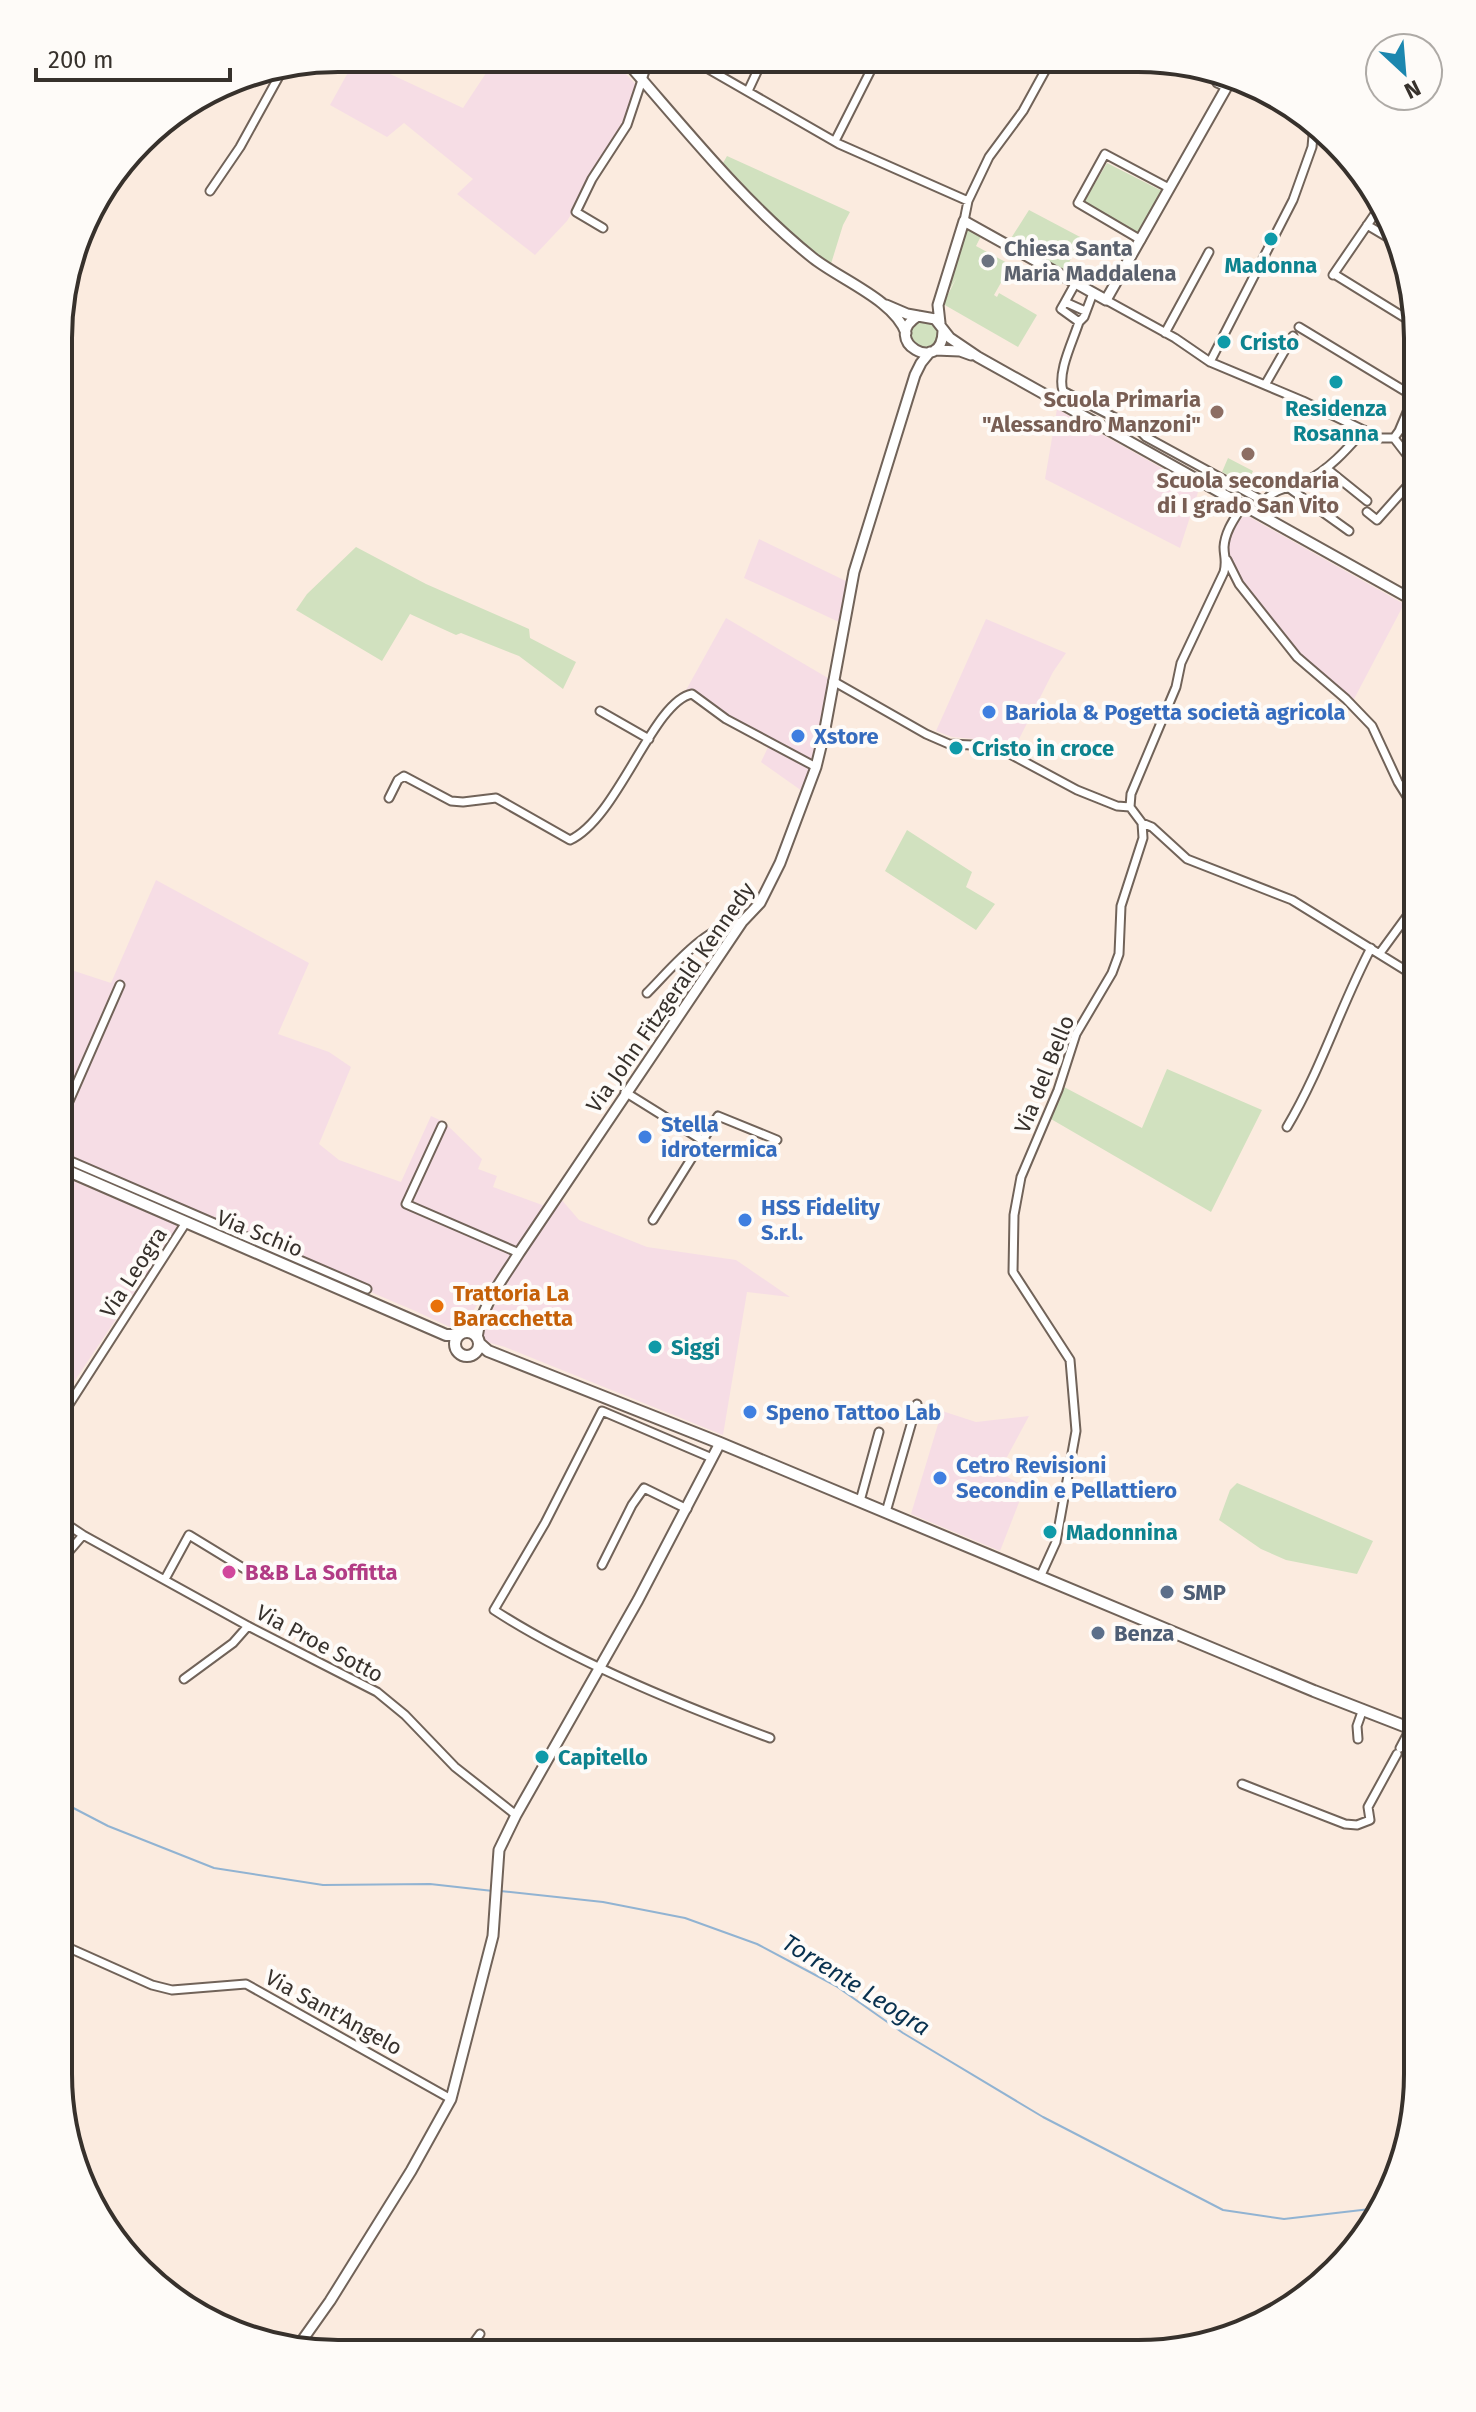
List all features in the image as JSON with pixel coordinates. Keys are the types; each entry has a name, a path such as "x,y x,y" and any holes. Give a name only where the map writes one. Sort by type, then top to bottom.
{"main road":[{"path":"636,73 737,185 791,239 829,270 886,305 898,317 913,349 921,353 960,351 978,357"},
{"path":"933,351 942,342 937,310 964,221 1106,300 1226,87"},
{"path":"906,333 910,322 920,316 941,292"},
{"path":"886,305 929,316 978,357 1404,595"},
{"name":"Via John Fitzgerald Kennedy","path":"913,349 915,375"},
{"name":"Via John Fitzgerald Kennedy","path":"471,1342 488,1301 625,1092 742,922 760,903 780,863 816,767 854,572 915,375 933,351"},
{"name":"Via Schio","path":"72,1173 446,1335 471,1342"},
{"path":"471,1342 1041,1575 1314,1691 1403,1725"},
{"path":"304,2338 403,2184 451,2099 493,1936 499,1850 687,1509 720,1443"}],"street":[{"path":"748,91 757,72"},
{"path":"835,141 870,72"},
{"path":"964,221 968,201 989,157 1023,111 1044,72"},
{"path":"603,228 576,212 592,179 627,125 643,73"},
{"path":"715,73 835,141 968,201"},
{"path":"210,191 240,147 277,79"},
{"path":"1210,362 1293,200 1313,138"},
{"path":"1141,240 1078,203 1105,154 1169,188"},
{"path":"1374,216 1332,276 1403,317"},
{"path":"1367,225 1383,235"},
{"path":"1165,333 1209,252"},
{"path":"1075,284 1061,309 1079,322"},
{"path":"1093,293 1079,322 1062,375 1063,391 1139,430 1146,437 1265,502"},
{"path":"1106,300 1210,362 1380,438 1394,438 1404,449"},
{"path":"1065,302 1085,311"},
{"path":"1299,327 1404,391"},
{"path":"1265,385 1293,336"},
{"path":"1394,438 1404,416"},
{"path":"1265,502 1276,491 1308,480 1326,468 1364,430"},
{"path":"1326,468 1367,501"},
{"path":"1367,512 1377,520 1404,486"},
{"path":"1289,488 1349,531"},
{"path":"1265,502 1267,518"},
{"path":"1243,505 1226,535 1224,552 1239,584 1297,657 1372,726 1404,791"},
{"path":"1227,560 1181,663 1176,687 1135,781 1130,807 1142,823 1163,836 1187,859 1292,900 1404,969"},
{"path":"833,681 949,744 995,746 1077,790 1117,806 1130,807"},
{"path":"389,798 398,780 404,776 451,801 496,798 570,840 590,826 679,698 692,694 726,719 816,767"},
{"path":"600,711 649,739"},
{"name":"Via del Bello","path":"1041,1575 1056,1542 1076,1431 1070,1360 1013,1272 1014,1215 1021,1177 1058,1090 1076,1034 1112,973 1119,954 1121,906 1143,838 1142,823"},
{"path":"1380,953 1404,921"},
{"path":"647,993 699,941 734,922 742,922"},
{"path":"1287,1127 1307,1093 1352,984 1371,948"},
{"path":"72,1094 120,985"},
{"path":"625,1092 702,1140"},
{"path":"653,1220 721,1115 777,1140"},
{"path":"442,1126 406,1204 519,1253"},
{"name":"Via Schio","path":"72,1162 367,1289"},
{"name":"Via Leogra","path":"72,1400 185,1224"},
{"path":"886,1512 917,1404"},
{"path":"712,1458 602,1411 545,1523 494,1610 520,1627 600,1666 715,1718 770,1738"},
{"path":"860,1501 879,1432"},
{"path":"602,1565 644,1488 687,1509"},
{"name":"Via Proe Sotto","path":"72,1528 248,1626 377,1692 405,1715 455,1767 516,1815"},
{"path":"72,1548 83,1535"},
{"path":"165,1579 189,1535 248,1571"},
{"path":"184,1679 233,1643 248,1626"},
{"path":"1358,1739 1357,1726 1363,1709"},
{"path":"1242,1784 1345,1824 1357,1825 1370,1820 1368,1807 1403,1745"},
{"name":"Via Sant'Angelo","path":"72,1949 152,1985 172,1990 246,1984 451,2099"},
{"path":"476,2340 480,2334"}],"shaded area":[{"path":"348,73 388,73 463,108 486,73 625,73 640,89 629,120 567,221 535,255 457,194 473,179 404,123 387,137 330,105"},
{"path":"1057,409 1199,489 1180,548 1045,479"},
{"path":"1246,515 1404,604 1353,701 1305,662 1240,581 1229,562 1228,541 1235,523"},
{"path":"759,539 848,582 839,622 744,578"},
{"path":"726,618 828,678 821,736 802,791 761,762 769,745 685,692"},
{"path":"986,619 1066,653 1014,749 999,741 952,737 936,731"},
{"path":"156,880 309,963 278,1034 329,1052 351,1067 319,1144 339,1160 401,1182 431,1116 444,1122 482,1159 478,1169 497,1176 493,1187 545,1206 473,1311 467,1335 72,1166 72,970 111,983"},
{"path":"72,1181 179,1226 72,1385"},
{"path":"561,1199 579,1220 647,1247 736,1260 790,1297 747,1292 723,1435 505,1347 476,1339 519,1262"},
{"path":"942,1411 976,1422 1029,1416 999,1472 1025,1487 1000,1551 911,1514"}],"green space":[{"path":"727,156 850,212 830,267 794,238 723,163"},
{"path":"1107,163 1162,191 1138,234 1083,204"},
{"path":"1029,210 1082,238 1063,274 1008,243"},
{"path":"972,228 982,234 976,246 1011,265 994,295 997,297 999,293 1037,315 1018,347 943,304 957,277 942,302 964,230"},
{"path":"924,320 934,324 938,334 934,344 924,348 914,344 910,334 914,324"},
{"path":"1228,458 1253,471 1246,485 1222,472"},
{"path":"356,547 426,584 529,629 530,638 576,662 563,689 519,656 461,633 456,635 410,614 382,661 296,610 307,594"},
{"path":"907,830 972,872 966,887 995,904 976,930 885,871"},
{"path":"1167,1069 1262,1110 1211,1212 1051,1119 1064,1087 1142,1128"},
{"path":"1237,1483 1373,1541 1357,1574 1286,1560 1261,1549 1219,1520 1230,1490"}],"waterway":[{"name":"Torrente Leogra","path":"72,1807 108,1826 214,1868 323,1885 430,1884 493,1891"},
{"name":"Torrente Leogra","path":"500,1891 603,1902 685,1918 757,1944 836,1986 903,2033 1043,2117 1223,2210 1284,2219 1366,2209"}],"place":[{"name":"Madonna","path":"1271,239"},
{"name":"Chiesa Santa Maria Maddalena","path":"988,261"},
{"name":"Cristo","path":"1224,342"},
{"name":"Residenza Rosanna","path":"1336,382"},
{"name":"Scuola Primaria \"Alessandro Manzoni\"","path":"1217,412"},
{"name":"Scuola secondaria di I grado San Vito","path":"1248,454"},
{"name":"Bariola & Pogetta società agricola","path":"989,712"},
{"name":"Xstore","path":"798,736"},
{"name":"Cristo in croce","path":"956,748"},
{"name":"Stella idrotermica","path":"645,1137"},
{"name":"HSS Fidelity S.r.l.","path":"745,1220"},
{"name":"Trattoria La Baracchetta","path":"437,1306"},
{"name":"Siggi","path":"655,1347"},
{"name":"Speno Tattoo Lab","path":"750,1412"},
{"name":"Cetro Revisioni Secondin e Pellattiero","path":"940,1478"},
{"name":"Madonnina","path":"1050,1532"},
{"name":"B&B La Soffitta","path":"229,1572"},
{"name":"SMP","path":"1167,1592"},
{"name":"Benza","path":"1098,1633"},
{"name":"Capitello","path":"542,1757"}]}
